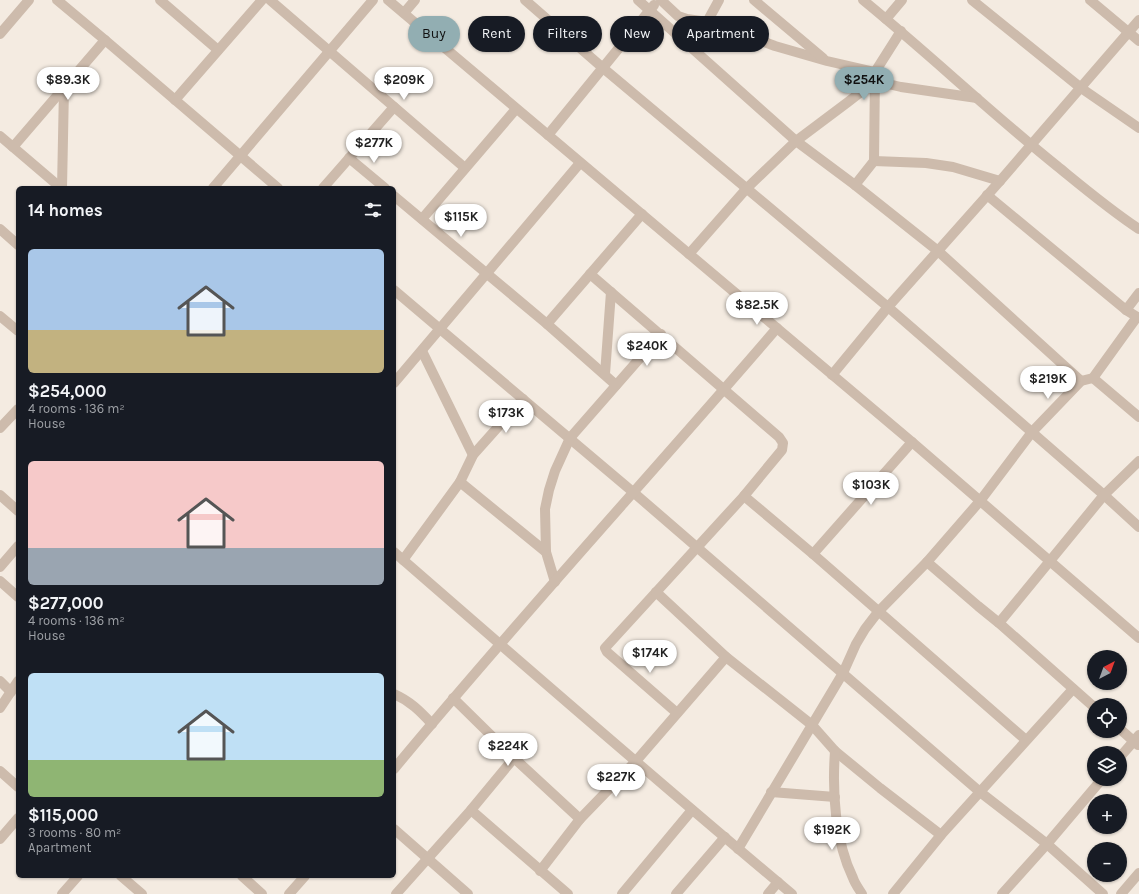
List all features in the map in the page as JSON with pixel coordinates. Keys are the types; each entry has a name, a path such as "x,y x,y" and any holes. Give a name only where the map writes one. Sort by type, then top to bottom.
{"street":[{"path":"0,34 29,0"},
{"path":"57,0 276,186"},
{"path":"160,0 218,50"},
{"path":"175,100 262,0"},
{"path":"270,0 465,168"},
{"path":"215,186 373,0"},
{"path":"388,0 912,442 1139,638"},
{"path":"404,14 415,0"},
{"path":"525,0 603,68 888,307 1139,527"},
{"path":"638,0 796,141 855,185 938,251 1081,381"},
{"path":"548,135 650,10 660,0 678,16"},
{"path":"710,16 719,0"},
{"path":"754,0 827,61"},
{"path":"863,0 1031,145 1103,204 1139,229"},
{"path":"886,19 902,0"},
{"path":"972,0 1081,88 1139,128"},
{"path":"1090,0 1139,41"},
{"path":"832,375 888,307 988,195 1139,20"},
{"path":"689,254 747,188 796,141 848,102 875,76 900,31"},
{"path":"13,147 105,40"},
{"path":"769,44 875,76 902,87 977,98"},
{"path":"855,185 874,160 875,76"},
{"path":"62,186 64,88"},
{"path":"325,186 394,107"},
{"path":"422,220 516,109"},
{"path":"0,136 60,186"},
{"path":"349,158 383,186"},
{"path":"874,160 926,163 953,167 1000,180"},
{"path":"396,379 440,330 580,162"},
{"path":"738,848 843,673 856,644 865,629 878,612 927,562 980,501 1032,432 1081,381 1094,378 1138,318 1126,310 988,195"},
{"path":"396,198 547,324 616,385"},
{"path":"547,324 642,214"},
{"path":"0,229 16,243"},
{"path":"590,274 725,389 779,437 783,443 782,450 744,496 605,648 607,652 678,713"},
{"path":"396,292 698,547 980,792 1047,844 1103,894"},
{"path":"605,374 611,292"},
{"path":"1126,310 1139,292"},
{"path":"0,316 16,329"},
{"path":"396,767 453,698 777,328"},
{"path":"554,582 546,552 545,510 555,471 570,438 661,334"},
{"path":"422,351 473,455"},
{"path":"1094,378 1139,418"},
{"path":"403,560 460,482 473,455 523,399"},
{"path":"0,428 16,411"},
{"path":"813,554 912,442"},
{"path":"999,622 1104,495 1139,461"},
{"path":"460,482 546,552"},
{"path":"0,495 16,509"},
{"path":"744,496 813,554 1026,740"},
{"path":"0,567 16,548"},
{"path":"396,554 692,810 792,894"},
{"path":"927,562 999,622 1087,701"},
{"path":"0,581 16,595"},
{"path":"656,592 726,657 812,725 835,751 941,835"},
{"path":"540,871 580,819 636,761 726,657"},
{"path":"0,680 11,692"},
{"path":"0,708 16,684"},
{"path":"895,893 941,835 1073,689"},
{"path":"396,695 415,707 432,724"},
{"path":"453,698 514,758 580,819"},
{"path":"1127,734 1137,741 1127,750"},
{"path":"835,751 835,797 839,834 853,879 862,894"},
{"path":"396,894 471,810 514,758"},
{"path":"0,772 16,785"},
{"path":"1002,894 1096,786"},
{"path":"772,792 835,797"},
{"path":"471,810 568,894"},
{"path":"622,894 692,810"},
{"path":"0,839 16,820"},
{"path":"396,831 468,894"},
{"path":"676,894 725,838"},
{"path":"1121,894 1139,873"},
{"path":"62,894 76,878"},
{"path":"124,878 142,894"},
{"path":"244,878 262,894"},
{"path":"289,894 303,878"},
{"path":"768,894 778,882"}]}
